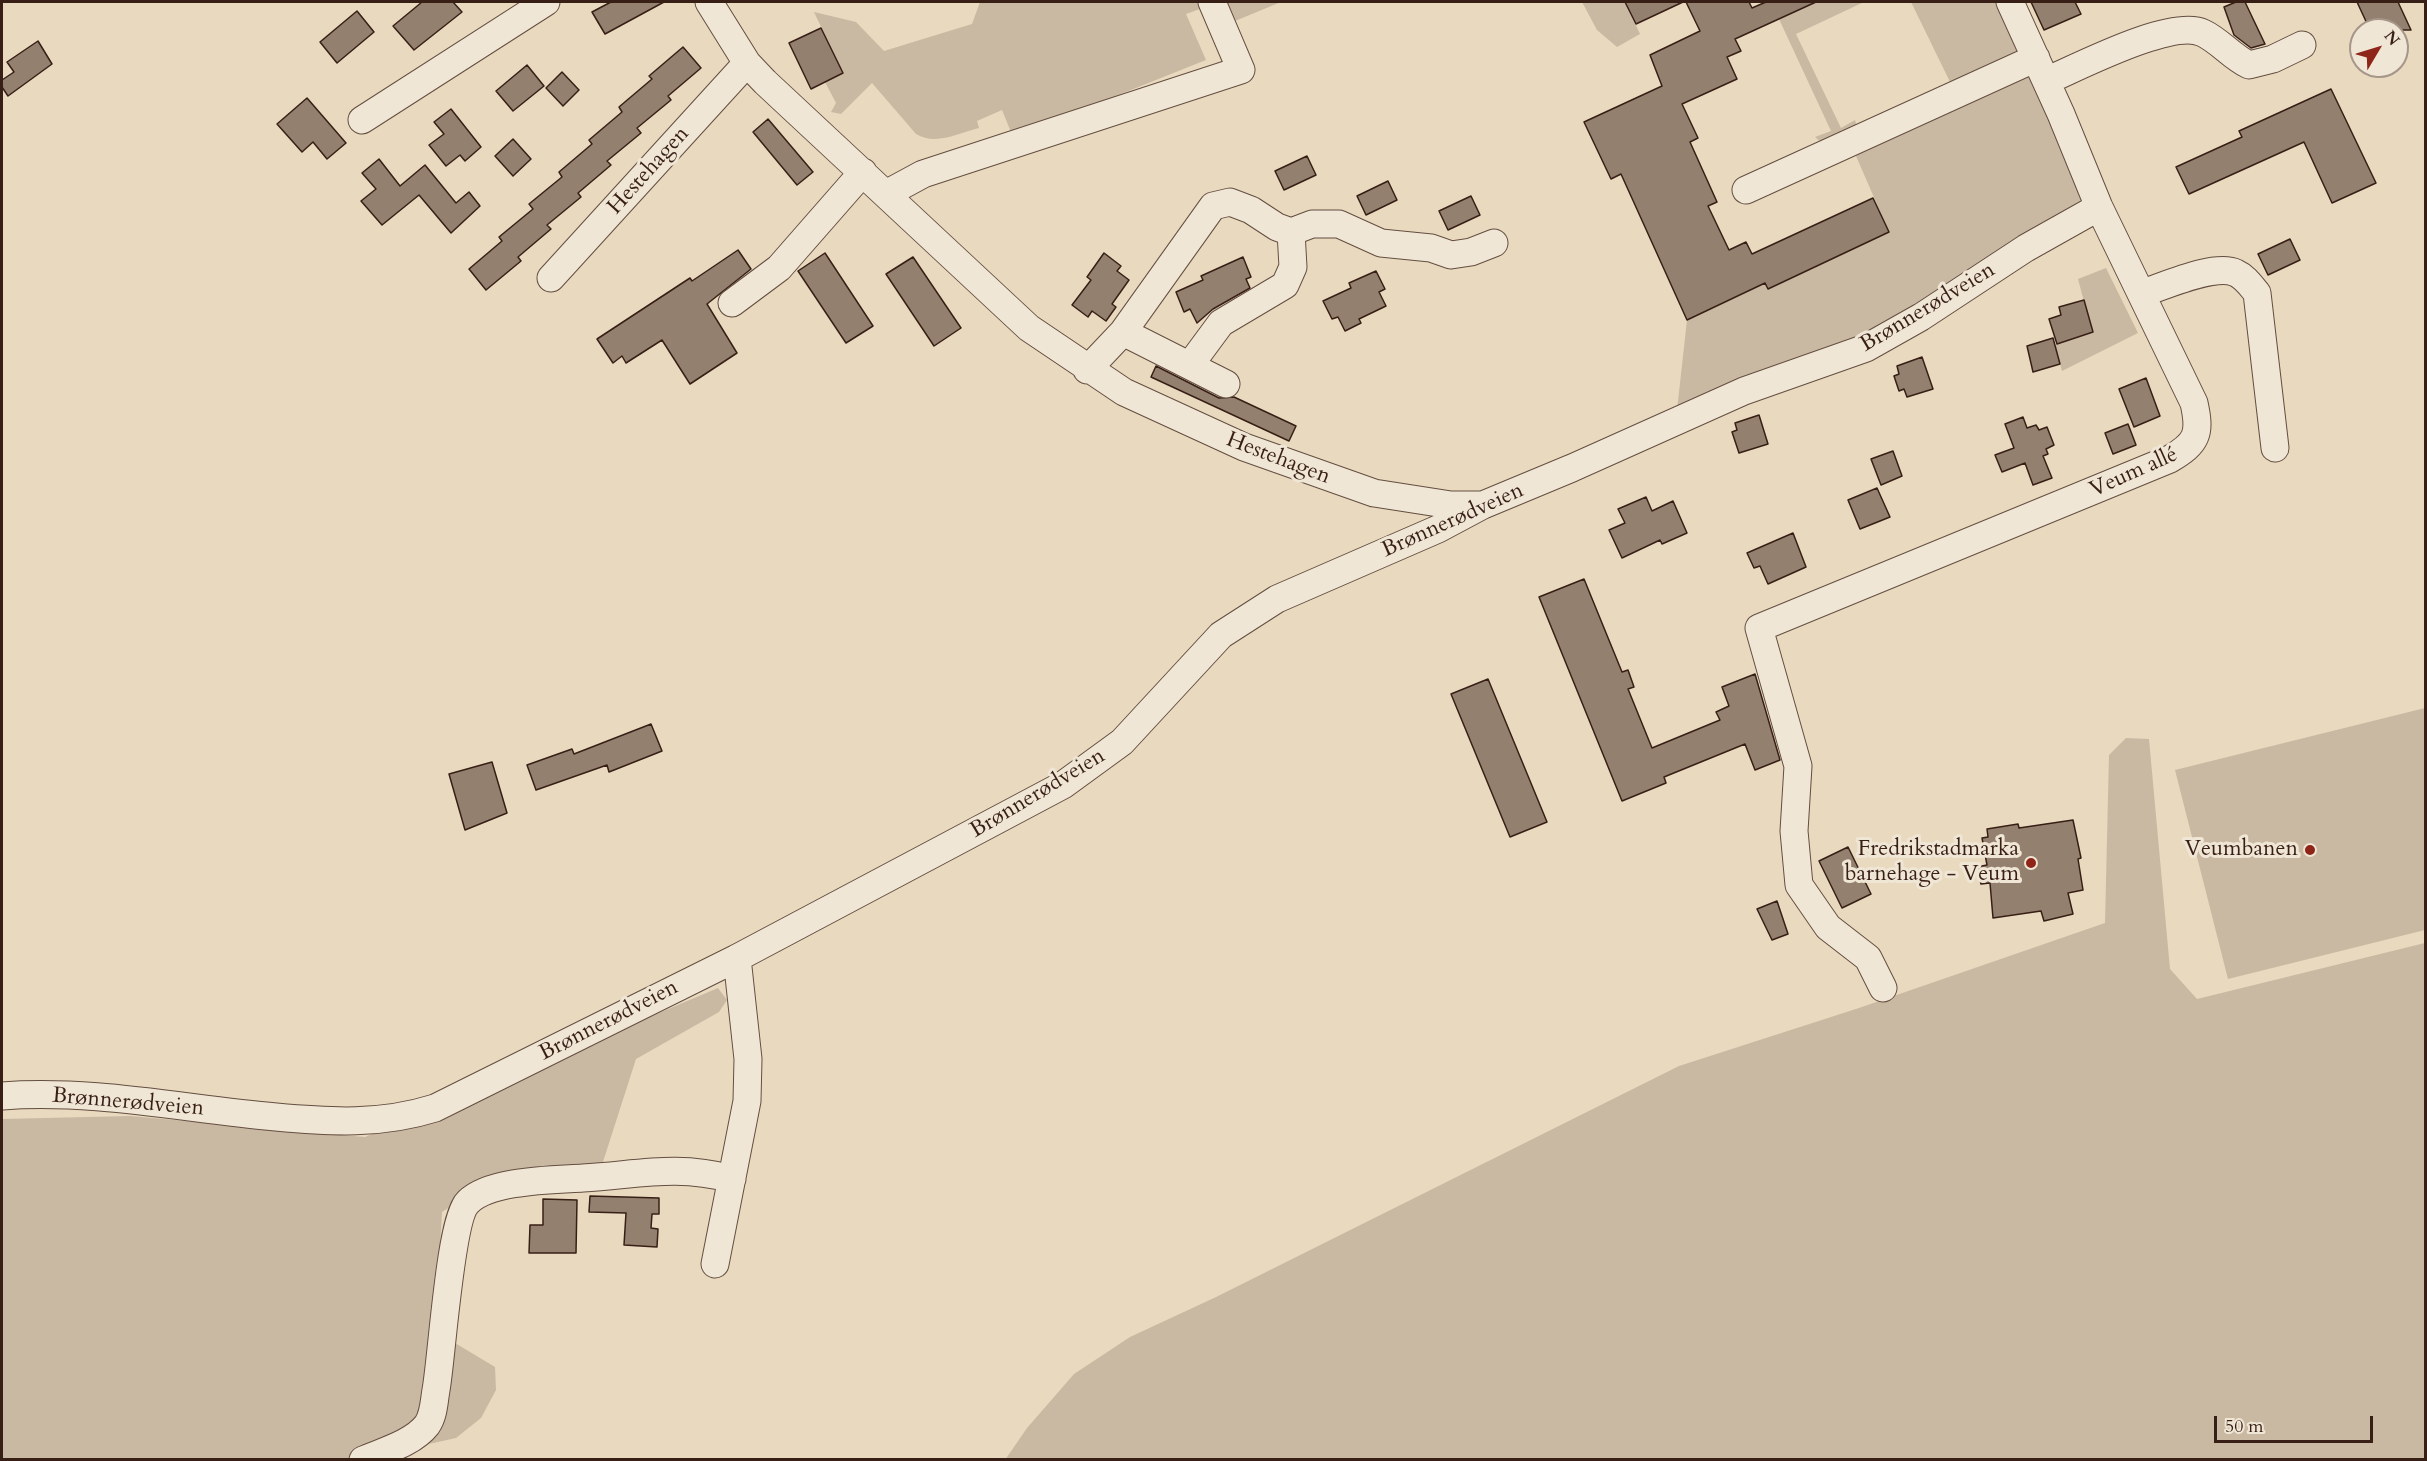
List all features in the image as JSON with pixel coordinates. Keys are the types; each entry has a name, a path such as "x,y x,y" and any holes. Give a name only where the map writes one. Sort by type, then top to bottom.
{"street":[{"path":"362,120 546,2"},
{"name":"Hestehagen","path":"714,2 747,63 978,283 1029,328 1087,370 1168,414 1320,476 1374,494 1451,505 1484,505"},
{"path":"886,194 923,174 1241,70 1212,2"},
{"name":"Veum allé","path":"1883,988 1868,958 1828,927 1799,885 1794,831 1798,766 1759,628 2170,459 2188,448 2196,435 2198,423 2194,403 2143,292 2099,207 2010,2"},
{"path":"1746,190 2041,70 2147,38 2184,29 2204,33 2249,64 2272,59 2302,45"},
{"name":"Hestehagen","path":"551,278 747,63"},
{"path":"732,303 779,268 862,172"},
{"path":"1087,370 1123,332 1213,206 1230,202 1291,232 1312,224 1339,224 1381,243 1431,248 1451,255 1471,252 1494,243"},
{"name":"Brønnerødveien","path":"2,1096 83,1096 332,1122 403,1118 460,1098 736,958 1025,806 1078,774 1122,742 1200,655 1246,617 1277,599 1438,529 1484,505 1572,468 1743,390 1866,348 1921,317 2026,248 2099,207"},
{"path":"1190,366 1221,324 1245,307 1278,292 1285,285 1293,267 1291,232"},
{"path":"2143,292 2212,271 2227,271 2246,280 2257,293 2275,448"},
{"path":"1123,332 1226,384"},
{"path":"715,1264 747,1101 748,1059 736,958"},
{"path":"363,1460 419,1433 431,1417 445,1333 452,1253 460,1215 468,1202 496,1189 546,1180 683,1169 732,1179"}],"shaded area":[{"path":"980,2 1205,2 1208,6 1186,14 1206,60 1013,137 1002,110 977,121 979,128 947,137 931,139 916,134 872,83 841,114 831,112 836,103 825,82 843,73 814,12 856,22 884,51 972,24"},
{"path":"1217,2 1281,2 1235,21 1229,18"},
{"path":"1582,2 1625,2 1640,34 1617,47 1597,30"},
{"path":"1816,2 1864,2 1796,34 1841,128 1855,120 1857,127 1824,145 1815,137 1831,131 1779,19"},
{"path":"1911,2 1998,2 2019,46 2013,55 1952,86"},
{"path":"2029,75 2036,80 2083,199 2017,239 1888,330 1677,410 1687,320 1748,292 1763,277 1768,289 1889,232 1853,149"},
{"path":"2106,268 2138,333 2062,371 2055,345 2060,343 2052,328 2082,331 2083,335 2092,332 2078,279"},
{"name":"Veumbanen","path":"2425,708 2425,930 2228,979 2175,770"},
{"path":"2126,738 2149,739 2170,969 2197,999 2425,943 2425,1459 1005,1460 1027,1428 1074,1374 1130,1337 1214,1298 1679,1066 1859,1008 2105,923 2109,755"},
{"path":"718,988 727,1000 719,1012 636,1059 602,1165 502,1173 442,1212 435,1331 495,1367 496,1390 481,1418 456,1438 361,1459 2,1459 2,1119 130,1116 365,1137"}],"building":[{"path":"422,2 453,2 462,12 414,50 393,26"},
{"path":"611,2 664,2 605,34 592,12"},
{"path":"1625,2 1683,2 1636,24"},
{"path":"1686,2 1749,2 1752,8 1766,2 1816,2 1735,39 1741,51 1727,57 1737,79 1682,104 1698,138 1690,142 1717,202 1708,206 1729,250 1746,242 1752,254 1873,198 1889,232 1768,289 1765,283 1687,320 1621,174 1611,179 1584,122 1662,86 1650,55 1700,31"},
{"path":"2031,2 2075,2 2081,14 2044,30"},
{"path":"2236,2 2245,2 2265,44 2251,48 2234,35 2224,7"},
{"path":"2357,2 2398,2 2405,18 2364,18"},
{"path":"357,11 374,32 337,63 320,42"},
{"path":"821,28 843,73 811,89 789,43"},
{"path":"38,41 52,64 8,96 2,87 2,80 14,72 7,62"},
{"path":"683,47 701,68 668,96 671,100 637,128 641,133 607,161 611,165 578,193 581,197 547,225 551,229 518,257 521,261 486,290 469,269 502,241 499,237 533,209 529,204 562,177 559,172 592,144 589,140 622,112 619,107 652,79 649,76"},
{"path":"527,65 544,86 513,111 496,91"},
{"path":"562,72 579,90 563,106 546,88"},
{"path":"2331,89 2376,183 2332,203 2304,142 2189,194 2176,167 2242,137 2239,131"},
{"path":"307,98 346,143 327,159 313,142 302,152 277,124"},
{"path":"451,109 481,147 465,161 460,155 446,166 429,145 444,134 434,122"},
{"path":"768,119 813,172 797,185 753,132"},
{"path":"513,139 531,159 513,176 495,156"},
{"path":"1307,156 1316,175 1284,190 1275,171"},
{"path":"379,159 400,186 425,165 456,203 469,192 480,206 451,233 419,195 382,225 361,201 376,189 362,173"},
{"path":"1388,181 1397,200 1366,215 1357,196"},
{"path":"1471,196 1480,215 1448,230 1439,211"},
{"path":"2290,239 2300,260 2268,275 2258,254"},
{"path":"738,250 751,269 707,304 737,353 690,384 662,340 626,363 622,356 613,363 597,339 690,278 692,281"},
{"path":"825,253 873,326 846,343 798,271"},
{"path":"1104,253 1121,266 1117,271 1129,280 1112,304 1116,307 1106,321 1092,311 1088,317 1072,305 1091,280 1087,277"},
{"path":"913,257 961,328 934,346 886,274"},
{"path":"1243,257 1251,277 1246,279 1250,288 1213,309 1197,323 1190,309 1184,312 1176,292 1203,280 1201,276"},
{"path":"1376,271 1385,289 1379,292 1386,306 1359,319 1361,323 1345,331 1338,317 1332,319 1323,301 1351,288 1349,283"},
{"path":"2084,300 2093,332 2057,344 2049,319 2061,315 2059,307"},
{"path":"2053,338 2060,364 2033,372 2027,346"},
{"path":"1922,357 1933,389 1907,397 1904,389 1899,391 1894,376 1899,374 1897,366"},
{"path":"1156,366 1219,398 1234,397 1296,426 1289,441 1151,377"},
{"path":"2146,378 2160,416 2134,427 2119,389"},
{"path":"1759,415 1768,444 1739,453 1732,432 1737,430 1735,423"},
{"path":"2023,417 2027,428 2036,425 2039,430 2047,427 2054,445 2046,449 2048,454 2043,456 2052,478 2033,485 2025,463 2002,472 1995,455 2014,448 2005,424"},
{"path":"2128,424 2136,445 2113,454 2105,433"},
{"path":"1893,451 1902,476 1881,485 1871,459"},
{"path":"1877,488 1890,517 1860,529 1848,500"},
{"path":"1646,497 1652,511 1673,501 1687,533 1662,544 1660,540 1622,558 1609,530 1625,523 1618,509"},
{"path":"1793,533 1806,567 1768,584 1760,566 1754,568 1747,553"},
{"path":"1584,579 1622,672 1628,670 1634,687 1628,689 1652,748 1720,720 1716,712 1729,706 1722,687 1755,674 1780,760 1755,770 1745,744 1664,777 1666,783 1622,801 1539,597"},
{"path":"1488,679 1547,822 1510,837 1451,694"},
{"path":"651,724 662,751 609,772 607,765 536,790 527,765 572,749 574,754"},
{"path":"492,762 507,813 465,830 449,774"},
{"path":"2073,820 2081,858 2078,859 2083,890 2068,893 2073,914 2044,921 2041,911 1993,918 1990,883 1981,884 1977,867 1987,865 1982,838 1988,837 1987,829 2018,824 2019,828"},
{"path":"1848,847 1871,894 1842,908 1819,861"},
{"path":"1777,901 1788,934 1772,940 1757,909"},
{"path":"590,1196 659,1198 659,1214 652,1214 651,1228 658,1229 657,1247 624,1245 626,1213 589,1212"},
{"path":"543,1199 577,1200 576,1253 529,1253 530,1225 543,1225"}],"place":[{"name":"Veumbanen","path":"2310,850"},
{"name":"Fredrikstadmarka barnehage - Veum","path":"2031,863"}]}
